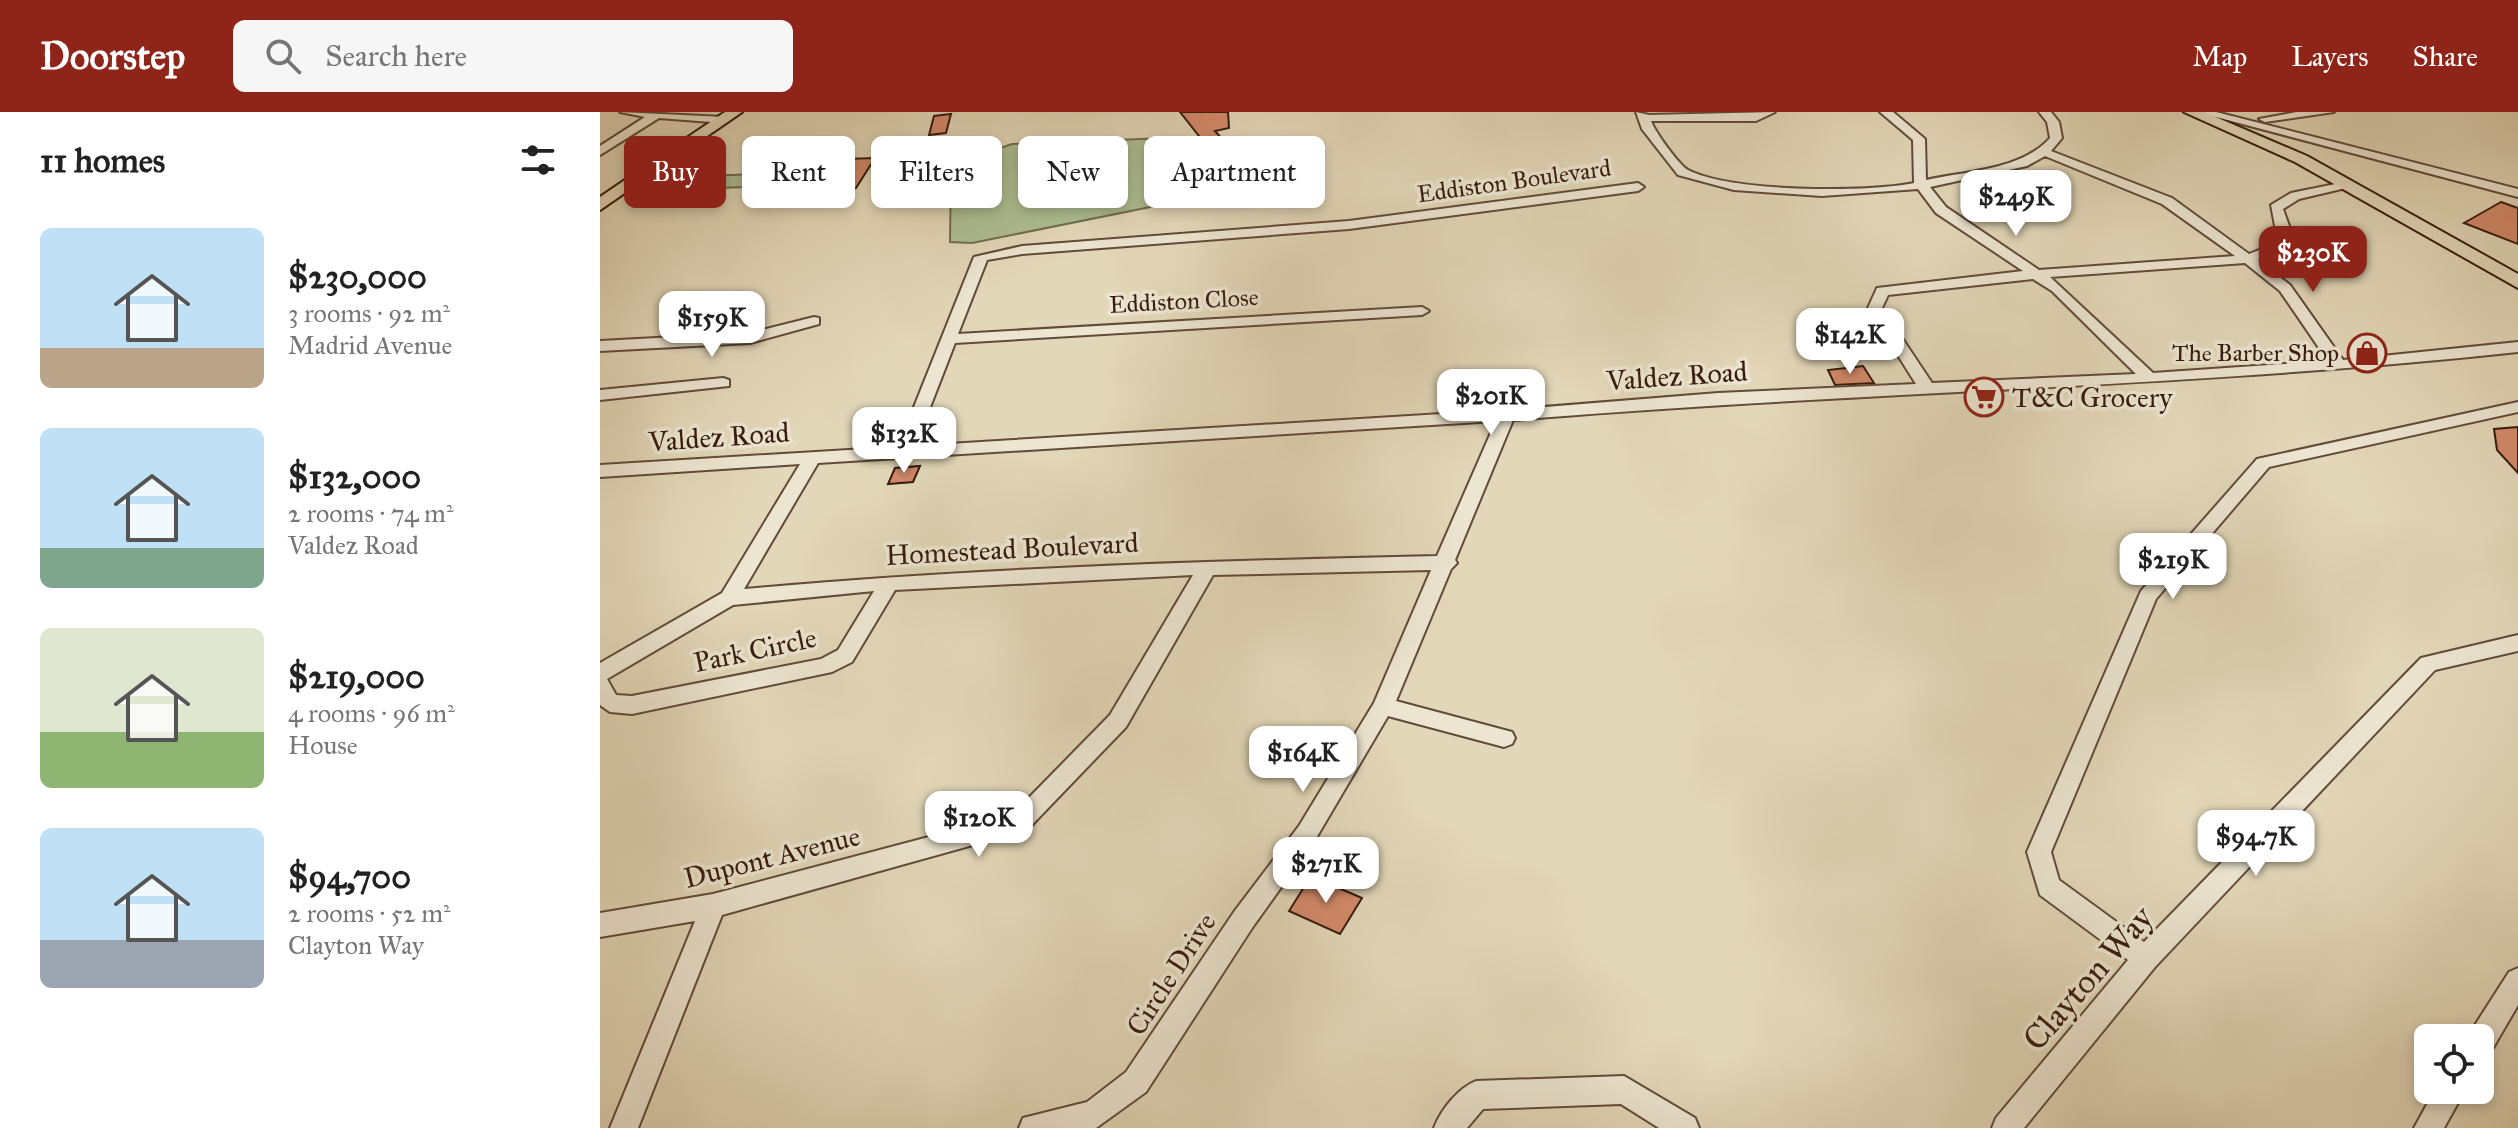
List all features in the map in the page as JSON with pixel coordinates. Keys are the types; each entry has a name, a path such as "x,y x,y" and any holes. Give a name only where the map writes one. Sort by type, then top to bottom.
{"main road":[{"path":"2191,112 2260,140 2346,184 2518,282"},
{"path":"600,205 702,132 730,116"}],"street":[{"path":"626,112 730,116"},
{"path":"1769,112 1756,118 1643,115 1648,129 1682,172 1734,186 1822,192 1902,189 2023,163 2044,152 2056,138 2053,122 2045,112"},
{"path":"1886,112 1919,139 1920,183 1941,210 2036,274 2096,324 2149,378"},
{"path":"2203,112 2275,128 2518,193"},
{"path":"2226,126 2328,112"},
{"path":"600,151 656,115"},
{"path":"2260,140 2287,119"},
{"path":"2044,152 2167,201 2248,259 2285,288 2339,365"},
{"path":"1926,387 1875,308 1882,291 1907,285 2248,259 2275,248 2282,226 2276,208 2295,196 2346,184"},
{"name":"Eddiston Boulevard","path":"905,450 981,257 1022,250 1349,225 1638,187"},
{"name":"Eddiston Close","path":"949,339 1422,311"},
{"path":"600,346 750,338 814,321"},
{"name":"Valdez Road","path":"600,471 1507,415 1718,398 2149,378 2339,365 2518,347"},
{"path":"600,395 723,383"},
{"path":"2146,958 2049,887 2039,852 2148,596 2263,463 2518,407"},
{"name":"Circle Drive","path":"1033,1128 1093,1115 1136,1082 1243,920 1307,833 1383,706 1447,563 1507,415"},
{"path":"729,598 814,456"},
{"name":"Homestead Boulevard","path":"600,673 729,598 889,583 1207,568 1447,563"},
{"name":"Dupont Avenue","path":"600,925 713,906 1019,823 1118,721 1207,568"},
{"name":"Park Circle","path":"600,685 610,703 632,705 825,666 845,656 889,583"},
{"name":"Clayton Way","path":"2006,1128 2146,958 2428,664 2518,643"},
{"path":"1383,706 1504,738"},
{"path":"624,1128 713,906"},
{"path":"2492,1024 2518,981"},
{"path":"1448,1128 1476,1095 1624,1090 1685,1128"},
{"path":"2428,1128 2443,1104"}],"green space":[{"path":"1144,139 1145,208 972,243 950,242 950,208 1002,208 1002,147 1012,144 1018,144 1018,208 1128,208 1128,140"},
{"path":"726,175 742,175 742,187 726,188"}],"building":[{"path":"1180,112 1228,112 1229,128 1215,131 1220,136 1199,136"},
{"path":"951,114 946,133 929,135 934,116"},
{"path":"871,158 871,164 855,188 855,159"},
{"path":"2501,202 2518,208 2518,244 2464,223"},
{"path":"1863,366 1874,383 1835,385 1828,370"},
{"path":"2518,427 2518,473 2497,450 2494,429"},
{"path":"920,466 913,482 888,484 895,468"},
{"path":"1311,876 1362,898 1340,934 1289,911"}],"place":[{"name":"The Barber Shop","path":"2367,353"},
{"name":"T&C Grocery","path":"1984,397"}]}
